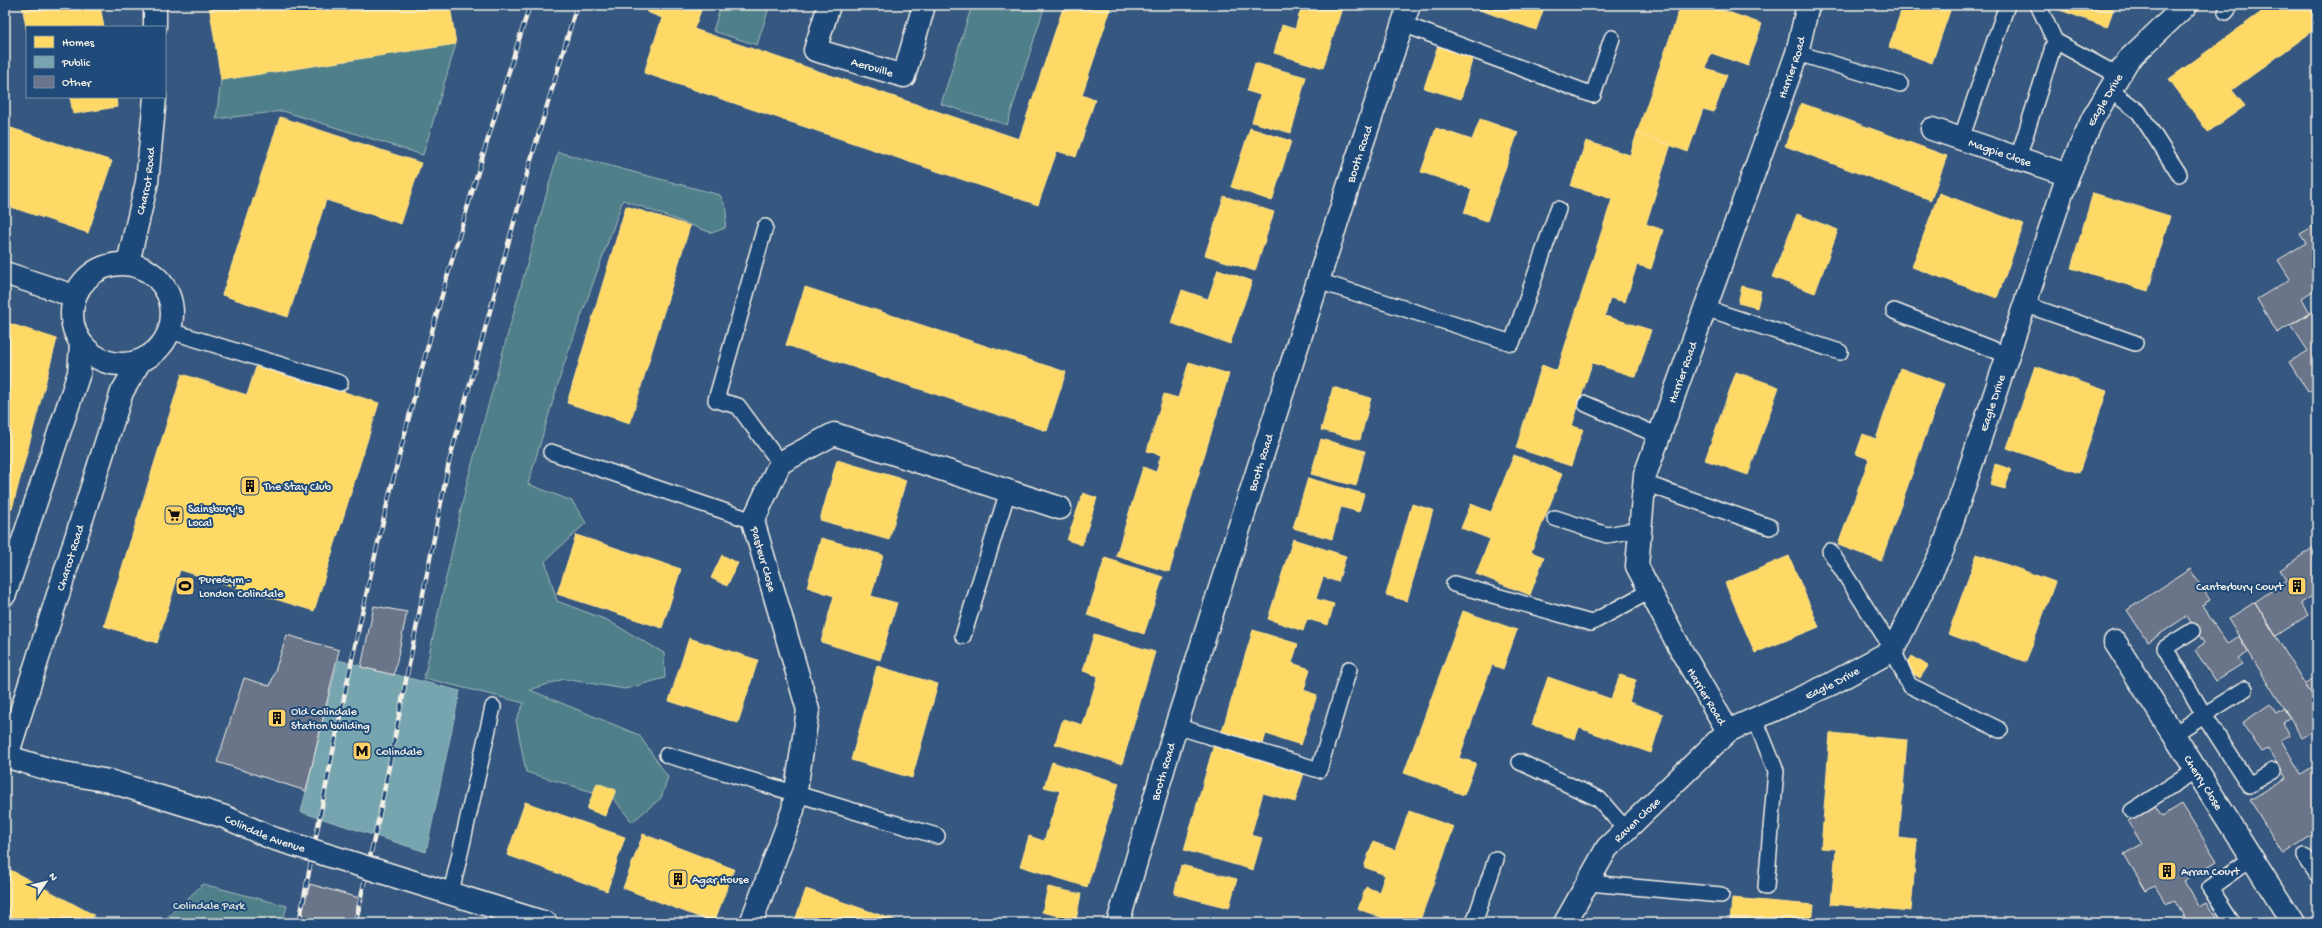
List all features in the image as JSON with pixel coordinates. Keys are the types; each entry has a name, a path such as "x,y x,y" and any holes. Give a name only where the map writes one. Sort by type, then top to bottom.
{"street":[{"path":"155,5 155,26"},
{"name":"Aeroville","path":"829,5 815,50 904,76 924,5"},
{"name":"Harrier Road","path":"1728,731 1682,652 1637,566 1644,483 1645,475 1658,436 1797,53 1808,5"},
{"name":"Eagle Drive","path":"1728,731 1832,684 1893,650 1943,549 2068,175 2093,118 2128,60 2186,5"},
{"name":"Booth Road","path":"1118,923 1176,726 1356,162 1406,15"},
{"name":"Charcot Road","path":"128,263 147,182 155,98"},
{"name":"Magpie Close","path":"1932,129 2068,175"},
{"name":"Charcot Road","path":"128,263 143,268 155,276 165,287 171,301 172,316 170,331 163,344 152,354 140,361 123,365 108,362 92,355 81,344 73,329 71,312 74,296 83,281 95,270 111,264 128,263"},
{"path":"5,274 74,296"},
{"name":"Charcot Road","path":"5,594 79,373 81,344"},
{"name":"Charcot Road","path":"6,756 122,392 140,361"},
{"path":"780,463 834,434 1060,508"},
{"name":"Pasteur Close","path":"751,923 793,810 808,710 753,521 780,463"},
{"name":"Cherry Close","path":"2115,642 2252,858 2289,921"},
{"name":"Raven Close","path":"1565,923 1589,883 1607,848 1728,731"},
{"name":"Colindale Avenue","path":"6,756 58,772 109,781 225,817 272,838 546,923"}],"lane":[{"path":"1961,139 2007,5"},
{"path":"2038,5 2054,41 2114,83 2139,112 2179,174"},
{"path":"1406,15 1593,95 1612,38"},
{"path":"2018,158 2054,41"},
{"path":"1797,53 1900,84"},
{"path":"1318,281 1512,343 1558,209"},
{"path":"764,227 716,400 738,406 780,463"},
{"path":"2024,304 2135,343"},
{"path":"1705,308 1840,352"},
{"path":"1894,311 2007,355"},
{"path":"170,331 340,383"},
{"path":"1586,404 1658,436"},
{"path":"551,452 753,521"},
{"path":"1644,483 1770,527"},
{"path":"963,636 1008,491"},
{"path":"1555,518 1607,535 1640,530"},
{"path":"1830,551 1893,650 1909,685 2000,730"},
{"path":"1454,584 1591,623 1650,591"},
{"path":"2192,631 2165,648 2204,715 2249,785 2273,771"},
{"path":"1176,726 1319,770 1350,669"},
{"path":"2174,734 2245,689"},
{"path":"451,893 493,707"},
{"path":"1755,719 1776,771 1766,887"},
{"path":"667,755 937,836"},
{"path":"1520,762 1599,799 1626,830"},
{"path":"2132,811 2196,770"},
{"path":"2305,856 2317,874"},
{"path":"2233,923 2210,888 2252,858"},
{"path":"1474,923 1496,859"},
{"path":"1589,883 1721,895"}],"green space":[{"path":"721,5 770,5 757,45 713,31"},
{"path":"972,5 1045,5 1007,125 941,104"},
{"path":"456,44 423,155 283,111 216,119 221,80"},
{"path":"558,152 720,195 727,210 725,228 712,233 623,200 564,364 528,484 572,501 586,523 545,561 557,601 607,620 664,653 665,678 625,689 564,679 530,690 639,735 668,777 661,798 632,822 613,798 526,772 516,720 524,703 424,678 467,482"},
{"name":"Colindale Park","path":"203,884 287,906 282,923 161,923"}],"building: Homes":[{"path":"22,5 100,5 104,26 26,26 26,27"},
{"path":"209,5 450,5 456,44 221,80"},
{"path":"649,5 703,5 694,29 1019,139 1064,5 1112,5 1082,95 1095,100 1076,157 1057,151 1038,205 644,73 662,18 647,12"},
{"path":"1302,5 1331,5 1342,8 1323,68 1274,53 1282,25 1295,29"},
{"path":"1466,5 1545,5 1536,30"},
{"path":"1681,5 1718,5 1717,8 1762,24 1748,66 1711,53 1706,68 1727,75 1714,112 1703,109 1688,152 1637,133"},
{"path":"1903,5 1952,5 1932,63 1889,47"},
{"path":"2046,5 2115,5 2107,27"},
{"path":"2271,5 2317,5 2317,28 2232,90 2245,106 2208,132 2169,79"},
{"path":"1438,45 1473,57 1461,99 1424,88"},
{"path":"1255,63 1306,77 1291,133 1252,122 1260,95 1247,91"},
{"path":"70,98 116,98 117,107 73,114"},
{"path":"1801,103 1947,156 1931,200 1785,146"},
{"path":"280,117 421,163 401,224 326,200 288,317 222,295"},
{"path":"1480,119 1518,132 1487,221 1464,213 1472,189 1421,172 1436,128 1472,140"},
{"path":"5,126 112,161 88,233 5,205"},
{"path":"1250,128 1291,141 1272,201 1231,187"},
{"path":"1637,133 1671,144 1646,224 1663,230 1651,269 1637,265 1625,302 1610,298 1605,316 1651,330 1636,377 1592,363 1572,426 1583,429 1571,466 1516,448 1542,365 1557,371 1612,199 1571,186 1586,141 1630,155"},
{"path":"1939,193 2024,224 1997,298 1912,267"},
{"path":"2093,193 2170,216 2148,291 2071,268"},
{"path":"1224,196 1274,212 1255,271 1205,255"},
{"path":"626,206 690,226 630,423 567,403"},
{"path":"1797,214 1838,230 1815,293 1772,277"},
{"path":"1218,269 1252,281 1230,344 1171,323 1182,290 1208,299"},
{"path":"1742,286 1761,291 1757,308 1738,303"},
{"path":"805,287 1066,372 1047,431 786,345"},
{"path":"5,322 57,339 12,509 5,507"},
{"path":"1189,362 1229,374 1169,572 1116,556 1143,467 1156,472 1161,455 1147,451 1164,394 1178,398"},
{"name":"The Stay Club","path":"257,364 379,403 314,611 180,570 157,643 104,626 182,374 247,395"},
{"path":"2035,366 2107,391 2079,473 2007,448"},
{"path":"1900,368 1944,384 1881,561 1838,545 1869,459 1856,454 1863,434 1876,439"},
{"path":"1736,372 1779,387 1748,475 1705,460"},
{"path":"1333,387 1371,398 1360,440 1321,430"},
{"path":"1321,439 1365,451 1356,486 1311,474"},
{"path":"1514,455 1562,474 1531,552 1544,557 1530,595 1476,574 1490,539 1461,528 1471,504 1491,512"},
{"path":"837,460 906,480 889,540 820,520"},
{"path":"1995,464 2011,469 2005,489 1990,485"},
{"path":"1308,478 1364,494 1359,512 1341,507 1332,539 1293,528"},
{"path":"1083,493 1097,498 1082,545 1067,540"},
{"path":"1412,504 1433,510 1407,601 1386,595"},
{"path":"576,535 681,569 662,628 557,594"},
{"path":"821,538 883,555 871,596 897,603 880,660 821,642 834,596 807,587"},
{"path":"1293,539 1346,556 1338,582 1323,577 1316,599 1334,604 1328,625 1307,619 1303,631 1268,619"},
{"path":"1977,554 2055,582 2026,662 1948,634"},
{"path":"722,555 738,563 727,586 711,578"},
{"path":"1789,556 1819,627 1755,653 1725,583"},
{"path":"1105,558 1163,577 1144,634 1087,615"},
{"path":"1463,611 1517,630 1503,669 1492,665 1459,758 1476,763 1464,795 1404,773"},
{"path":"1253,630 1298,644 1292,663 1310,669 1304,690 1317,695 1301,745 1266,734 1262,747 1221,734"},
{"path":"1094,634 1155,652 1122,764 1055,744 1063,719 1083,725 1098,676 1083,671"},
{"path":"689,638 758,660 738,723 669,701"},
{"path":"1912,656 1928,666 1920,678 1904,668"},
{"path":"877,666 938,684 912,778 851,760"},
{"path":"1620,675 1636,680 1629,702 1663,714 1651,753 1579,728 1575,739 1532,725 1548,677 1611,699"},
{"path":"1830,733 1907,740 1899,838 1917,840 1911,911 1831,904 1836,849 1821,848"},
{"path":"1214,744 1305,770 1295,802 1263,793 1251,835 1262,838 1253,870 1184,850"},
{"path":"1052,762 1119,783 1087,887 1020,866 1029,836 1044,841 1060,791 1044,787"},
{"path":"597,783 616,790 605,816 587,809"},
{"path":"525,802 625,837 607,891 507,855"},
{"path":"1409,811 1454,827 1419,923 1397,923 1358,909 1366,887 1379,892 1385,875 1364,867 1373,842 1395,850"},
{"name":"Agar House","path":"643,834 734,869 714,923 623,888"},
{"path":"1181,865 1237,879 1229,908 1174,894"},
{"path":"5,867 94,915 90,923 5,923"},
{"path":"1048,887 1081,894 1076,920 1042,912"},
{"path":"806,889 903,923 794,923"},
{"path":"1732,898 1814,905 1812,923 1730,923"}],"building: Public":[{"path":"338,660 460,691 426,852 301,812"}],"building: Other":[{"path":"2317,224 2317,288 2302,298 2310,313 2277,333 2257,299 2290,279 2278,260 2306,243 2300,234"},
{"path":"2317,309 2317,387 2308,392 2289,362 2308,351 2291,325"},
{"name":"Canterbury Court","path":"2317,545 2317,593 2301,603 2308,615 2276,636 2255,602 2287,580 2280,570"},
{"path":"2190,569 2210,600 2202,605 2227,644 2239,636 2249,652 2238,659 2242,664 2215,681 2195,650 2204,643 2187,616 2148,642 2127,610"},
{"path":"2255,602 2317,704 2317,729 2302,738 2228,619"},
{"path":"374,606 407,612 394,675 361,667"},
{"name":"Old Colindale Station building","path":"287,635 339,650 306,791 217,762 244,678 270,686"},
{"path":"2317,676 2317,704 2305,684"},
{"path":"2270,704 2276,713 2284,708 2290,718 2283,723 2290,735 2281,740 2301,774 2312,767 2317,776 2317,832 2283,854 2250,800 2286,778 2268,749 2262,752 2242,723"},
{"name":"Arran Court","path":"2182,804 2217,861 2184,881 2199,906 2206,902 2219,923 2188,923 2174,900 2166,904 2155,886 2146,891 2124,854 2142,844 2128,822 2155,806 2162,816"},
{"path":"310,884 363,899 357,923 299,923"}],"railway":[{"path":"299,923 352,657 406,427 465,215 530,5"},
{"path":"355,923 379,817 449,462 530,163 577,5"}],"place":[{"name":"The Stay Club","path":"250,486"},
{"name":"Sainsbury's Local","path":"174,515"},
{"name":"PureGym - London Colindale","path":"185,586"},
{"name":"Canterbury Court","path":"2297,586"},
{"name":"Old Colindale Station building","path":"277,718"},
{"name":"Colindale","path":"362,751"},
{"name":"Arran Court","path":"2167,871"},
{"name":"Agar House","path":"678,879"}]}
